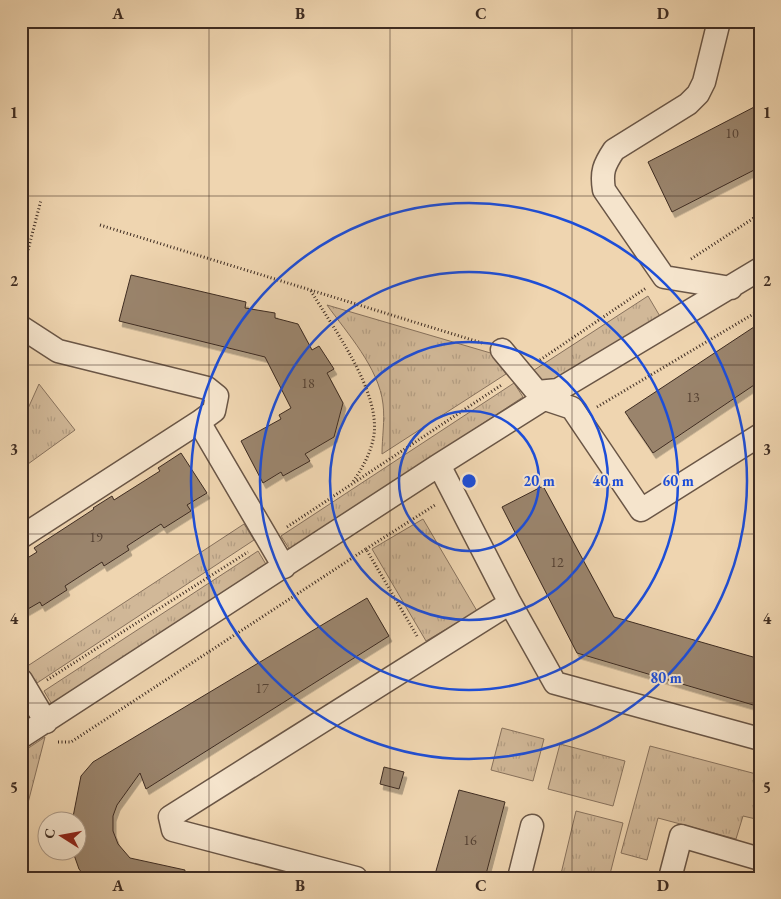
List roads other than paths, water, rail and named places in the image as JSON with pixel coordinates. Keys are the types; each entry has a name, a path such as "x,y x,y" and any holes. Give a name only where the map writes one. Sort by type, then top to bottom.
{"street":[{"path":"720,21 704,82 698,94 688,104 614,150 606,162 602,176 604,190 664,277 731,288"},
{"path":"21,738 49,732 284,567 439,465 760,269"},
{"path":"21,327 58,351 207,388 217,396 214,411 199,422 21,537"},
{"path":"502,350 537,392 552,395 572,408 641,510 760,435"},
{"path":"199,422 284,567"},
{"path":"439,465 510,603 555,683 760,739"},
{"path":"356,878 173,830 170,817 510,603"},
{"path":"25,686 49,732"},
{"path":"519,878 532,826"},
{"path":"670,878 681,836 760,858"}]}
